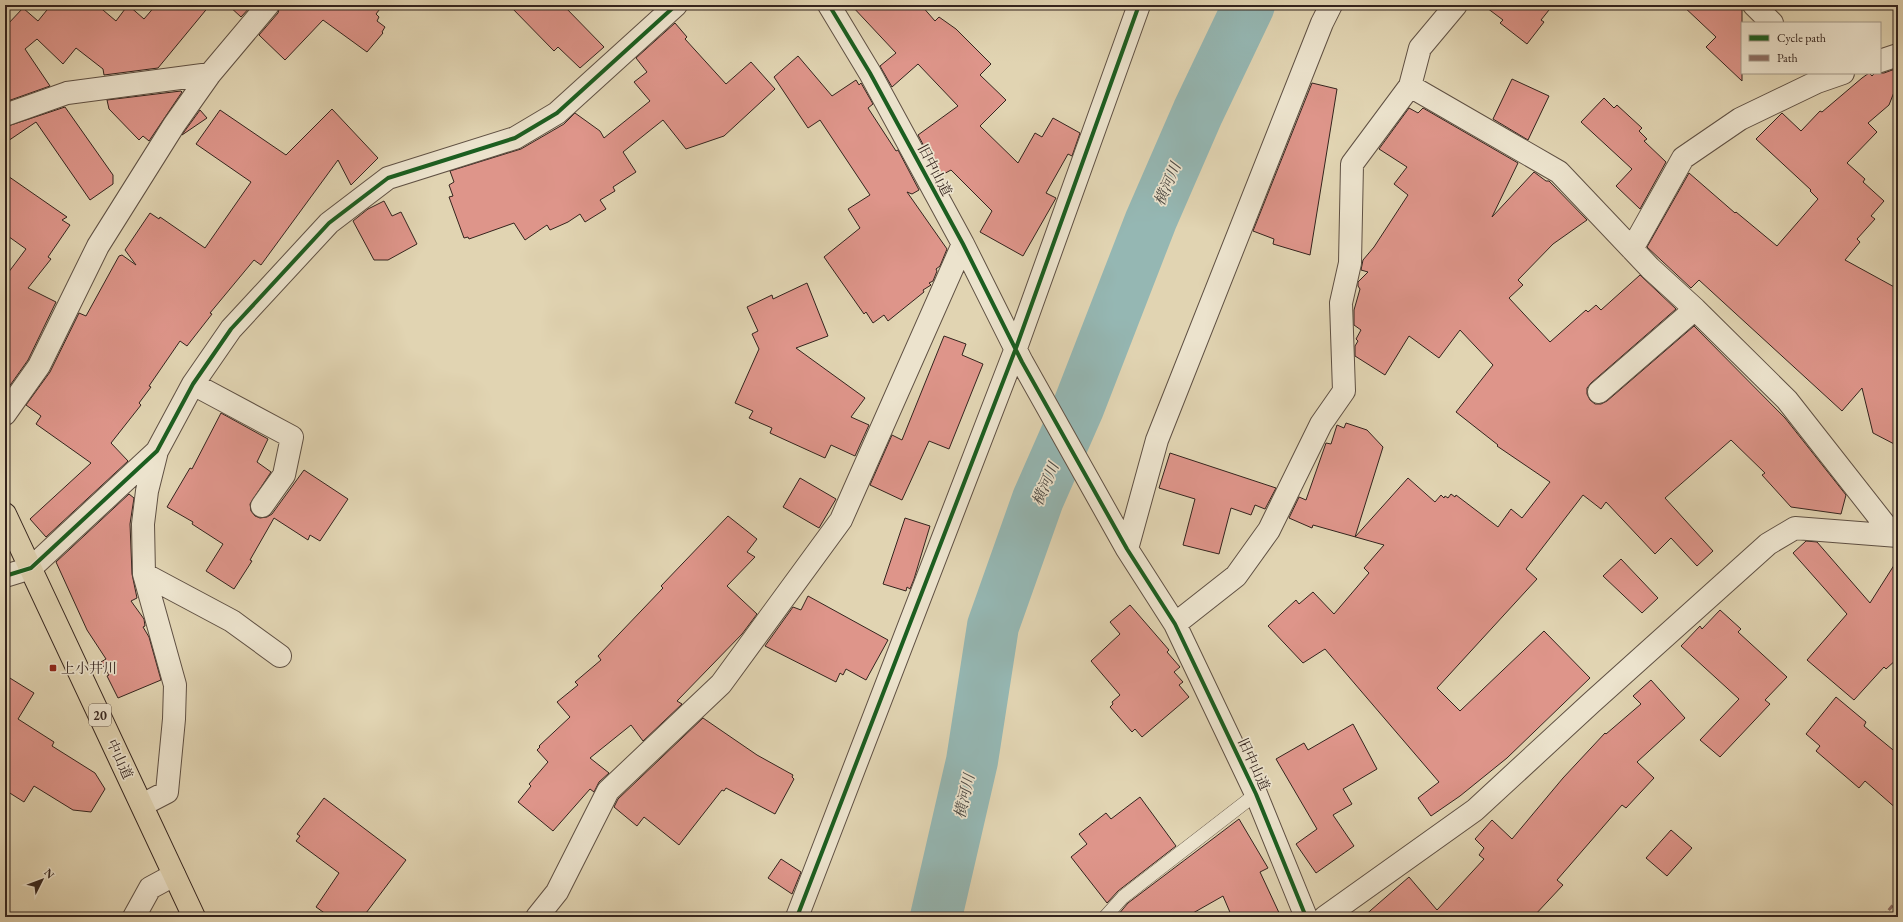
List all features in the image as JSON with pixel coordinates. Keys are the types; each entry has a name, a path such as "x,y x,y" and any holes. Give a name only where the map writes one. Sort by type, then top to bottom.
{"highway":[{"name":"中山道","path":"5,514 194,917"}],"street":[{"path":"5,414 39,366 98,246 174,125 210,74 268,5"},
{"path":"142,805 167,792 174,719 175,685 144,574 143,524 148,491 157,451 193,384 231,329 329,223 388,178 515,138 557,113 676,5"},
{"name":"旧中山道","path":"829,5 870,73 963,244 1019,355 1123,542 1174,624 1256,794 1306,917"},
{"path":"797,917 1019,355 1139,5"},
{"path":"1123,542 1157,440 1330,5"},
{"path":"1174,624 1236,576 1269,530 1321,424 1344,391 1341,303 1350,264 1352,164 1410,86 1420,48 1456,5"},
{"path":"1754,5 1771,22"},
{"path":"1881,61 1898,55"},
{"path":"5,115 66,93 210,74"},
{"path":"1783,98 1794,74"},
{"path":"1632,249 1683,158 1740,119 1817,82 1840,74"},
{"path":"1410,86 1559,172 1632,249 1787,400 1895,536"},
{"path":"537,917 556,892 608,791 721,684 841,520 963,244"},
{"path":"1599,392 1695,309"},
{"path":"193,384 292,437 284,475 262,506"},
{"path":"5,576 31,568 157,451"},
{"path":"1325,917 1475,810 1591,703 1768,544 1795,528 1895,536"},
{"path":"144,574 232,621 280,656"},
{"path":"134,917 150,888 174,875"}],"lane":[{"path":"1105,917 1123,897 1256,794"}],"building":[{"path":"51,5 97,5 116,21 128,5 144,19 156,5 210,5 158,68 104,75 103,69 76,48 63,64 37,39 25,49 50,86 5,102 5,21 7,25 23,8 38,21"},
{"path":"228,5 252,5 241,17"},
{"path":"280,5 383,5 376,14 379,17 377,21 385,27 382,32 383,33 367,52 323,20 285,60 259,35 278,13"},
{"path":"509,5 563,5 604,47 580,68 558,47 554,51"},
{"path":"851,5 921,5 935,21 939,17 956,29 991,64 980,75 1006,100 980,126 1018,163 1035,133 1042,137 1053,118 1080,133 1072,156 1068,154 1046,193 1056,198 1023,256 980,232 992,211 951,170 940,176 918,135 958,106 918,64 892,87 880,66 896,53"},
{"path":"1483,5 1553,5 1541,20 1544,22 1527,44 1500,23 1503,20"},
{"path":"1682,5 1742,5 1742,81 1706,47 1716,37"},
{"path":"675,23 687,37 685,39 726,84 751,62 775,89 724,136 686,149 663,120 623,152 636,172 613,187 615,191 600,200 606,209 585,222 580,214 568,222 550,230 547,225 525,240 514,223 469,239 468,237 464,238 449,197 453,196 449,185 454,182 450,171 521,149 564,124 575,113 600,131 604,138 650,101 634,82 647,72 636,58"},
{"path":"798,56 832,96 856,80 859,85 861,83 873,104 868,108 896,151 898,150 919,190 912,194 907,192 947,249 940,266 936,269 937,271 933,281 929,283 931,285 923,290 924,292 888,321 884,315 873,323 866,312 864,314 824,257 860,228 848,209 870,195 820,120 808,128 774,77"},
{"path":"1895,69 1898,82 1889,105 1868,123 1877,132 1847,163 1865,179 1863,182 1884,201 1871,216 1875,219 1857,239 1860,242 1845,260 1898,289 1898,446 1873,433 1862,388 1842,411 1699,280 1691,288 1647,247 1689,173 1735,213 1736,212 1777,246 1818,199 1810,191 1811,190 1756,139 1782,113 1801,131 1820,111 1822,112 1868,74 1872,76 1874,74 1884,73"},
{"path":"1512,79 1549,96 1528,140 1493,119"},
{"path":"1312,83 1337,89 1310,255 1273,244 1274,239 1253,231"},
{"path":"182,92 149,141 143,136 139,140 109,109 107,100"},
{"path":"1604,98 1614,108 1617,105 1642,128 1639,131 1647,139 1644,141 1666,162 1640,209 1616,186 1632,169 1581,122"},
{"path":"65,107 113,175 113,184 90,200 36,122 5,143 5,127"},
{"path":"1409,108 1418,113 1423,108 1518,163 1492,217 1534,172 1546,181 1549,181 1587,220 1553,244 1518,280 1523,285 1509,298 1550,342 1586,310 1588,312 1596,305 1601,310 1640,275 1676,309 1591,383 1587,388 1587,394 1590,400 1595,404 1601,404 1607,401 1694,326 1785,418 1846,495 1841,514 1791,507 1762,475 1765,473 1731,440 1665,498 1713,551 1697,566 1671,538 1655,554 1606,502 1601,509 1583,495 1526,569 1537,579 1437,688 1460,711 1544,631 1590,678 1507,758 1460,796 1431,816 1418,798 1439,782 1325,649 1303,663 1268,626 1296,600 1299,604 1313,592 1334,614 1369,573 1364,568 1384,545 1355,537 1408,478 1435,502 1441,495 1444,498 1445,496 1448,498 1451,494 1455,497 1456,495 1498,527 1511,509 1522,518 1550,482 1497,446 1498,445 1456,412 1493,365 1460,330 1439,358 1409,336 1385,375 1355,356 1355,346 1358,341 1356,339 1361,330 1354,325 1354,310 1360,289 1358,282 1368,272 1361,270 1363,260 1374,247 1408,195 1394,184 1407,167 1379,149"},
{"path":"332,109 378,158 351,185 338,160 261,265 254,260 210,313 212,314 187,346 180,341 149,386 151,387 139,403 141,405 111,443 128,461 46,537 30,519 91,463 36,424 41,416 26,405 50,372 79,313 86,316 119,256 122,255 136,265 125,250 150,213 159,219 160,217 205,248 251,182 196,144 220,110 286,155"},
{"path":"200,110 207,118 182,135 184,132"},
{"path":"5,174 67,217 62,220 70,225 48,257 51,259 28,288 56,302 28,360 6,391 5,277 26,249 5,234"},
{"path":"384,201 392,216 401,212 417,244 388,260 374,260 353,221 368,209"},
{"path":"807,283 828,336 796,348 865,398 851,417 869,425 855,456 831,445 825,458 770,433 772,428 749,418 753,411 735,403 759,349 752,334 758,331 747,307 772,295 773,299"},
{"path":"944,336 966,344 962,355 983,364 949,449 929,441 902,500 870,485 892,435 902,440"},
{"path":"221,413 268,439 257,462 271,472 250,504 251,511 255,516 260,518 267,517 272,514 304,470 348,499 320,541 310,535 308,540 274,518 250,560 252,561 234,589 206,571 223,544 192,524 193,522 167,507 190,468 192,469"},
{"path":"1346,423 1367,430 1383,447 1355,537 1313,525 1312,528 1289,518 1299,497 1306,500 1326,443 1331,444 1337,425 1344,428"},
{"path":"1170,453 1276,488 1265,509 1255,505 1251,515 1231,508 1219,554 1183,545 1195,499 1159,488"},
{"path":"800,478 836,499 819,528 783,507"},
{"path":"129,494 134,498 130,524 132,574 137,598 131,601 144,619 145,626 143,627 149,637 161,680 118,698 107,676 109,675 101,662 106,659 87,630 56,562"},
{"path":"728,516 757,539 747,552 755,557 727,586 757,614 742,634 677,701 682,704 643,741 631,725 590,758 609,773 599,782 594,792 590,789 553,831 518,802 531,786 529,784 548,762 537,750 540,747 539,746 570,717 557,702 578,685 575,682 601,660 598,656 663,588 661,586"},
{"path":"905,518 930,526 914,579 910,589 907,587 906,591 883,584"},
{"path":"1806,541 1817,542 1870,603 1898,559 1898,658 1886,669 1884,667 1854,700 1807,660 1847,614 1793,553"},
{"path":"1621,559 1658,598 1642,613 1603,576"},
{"path":"808,596 888,640 866,680 846,669 843,675 840,673 836,682 765,646 793,607 801,610"},
{"path":"1130,605 1169,650 1167,652 1180,667 1174,672 1183,682 1179,685 1189,697 1142,737 1135,729 1132,732 1110,707 1113,704 1112,702 1120,695 1091,661 1120,634 1110,622"},
{"path":"1720,610 1741,629 1738,632 1787,677 1765,700 1770,704 1720,757 1700,740 1739,699 1681,646 1700,626 1702,629"},
{"path":"5,675 34,693 18,719 54,742 52,746 95,773 105,789 91,812 73,810 34,786 24,802 5,790"},
{"path":"1651,680 1685,718 1637,762 1654,778 1626,808 1622,805 1557,880 1563,885 1533,917 1363,917 1409,877 1437,910 1484,859 1479,855 1484,848 1475,839 1492,820 1512,839 1563,778 1605,733 1606,734 1641,704 1633,696"},
{"path":"1836,697 1866,722 1864,726 1898,754 1898,810 1865,781 1859,788 1816,751 1820,746 1806,734"},
{"path":"703,718 757,755 793,775 792,777 794,779 775,814 726,788 724,791 722,790 679,845 644,817 637,826 614,807 618,799"},
{"path":"1353,724 1377,769 1343,789 1352,804 1333,815 1354,846 1316,873 1296,844 1317,829 1276,759 1304,743 1308,750"},
{"path":"1140,797 1176,846 1118,891 1107,903 1071,857 1087,844 1079,834 1106,813 1111,819"},
{"path":"324,798 406,860 363,917 330,917 316,907 339,873 296,841 300,836 297,834"},
{"path":"1239,819 1268,868 1260,872 1281,917 1232,917 1223,896 1186,917 1120,917 1118,915 1128,903"},
{"path":"1671,830 1692,848 1667,876 1646,858"},
{"path":"781,859 801,872 792,894 768,878"}],"waterway":[{"name":"横河川","path":"936,917 972,761 993,626 1038,499 1078,408 1151,220 1198,112 1249,5"}],"marked path":[{"path":"1883,917 1898,899"}],"cycle path":[{"path":"5,576 31,568 157,451 193,384 231,329 329,223 388,178 515,138 557,113 676,5"},
{"path":"829,5 870,73 963,244 1022,362 1127,549 1175,624 1256,794 1306,917"},
{"path":"797,917 1016,348 1139,5"}],"place":[{"name":"上小井川","path":"53,668"}]}
